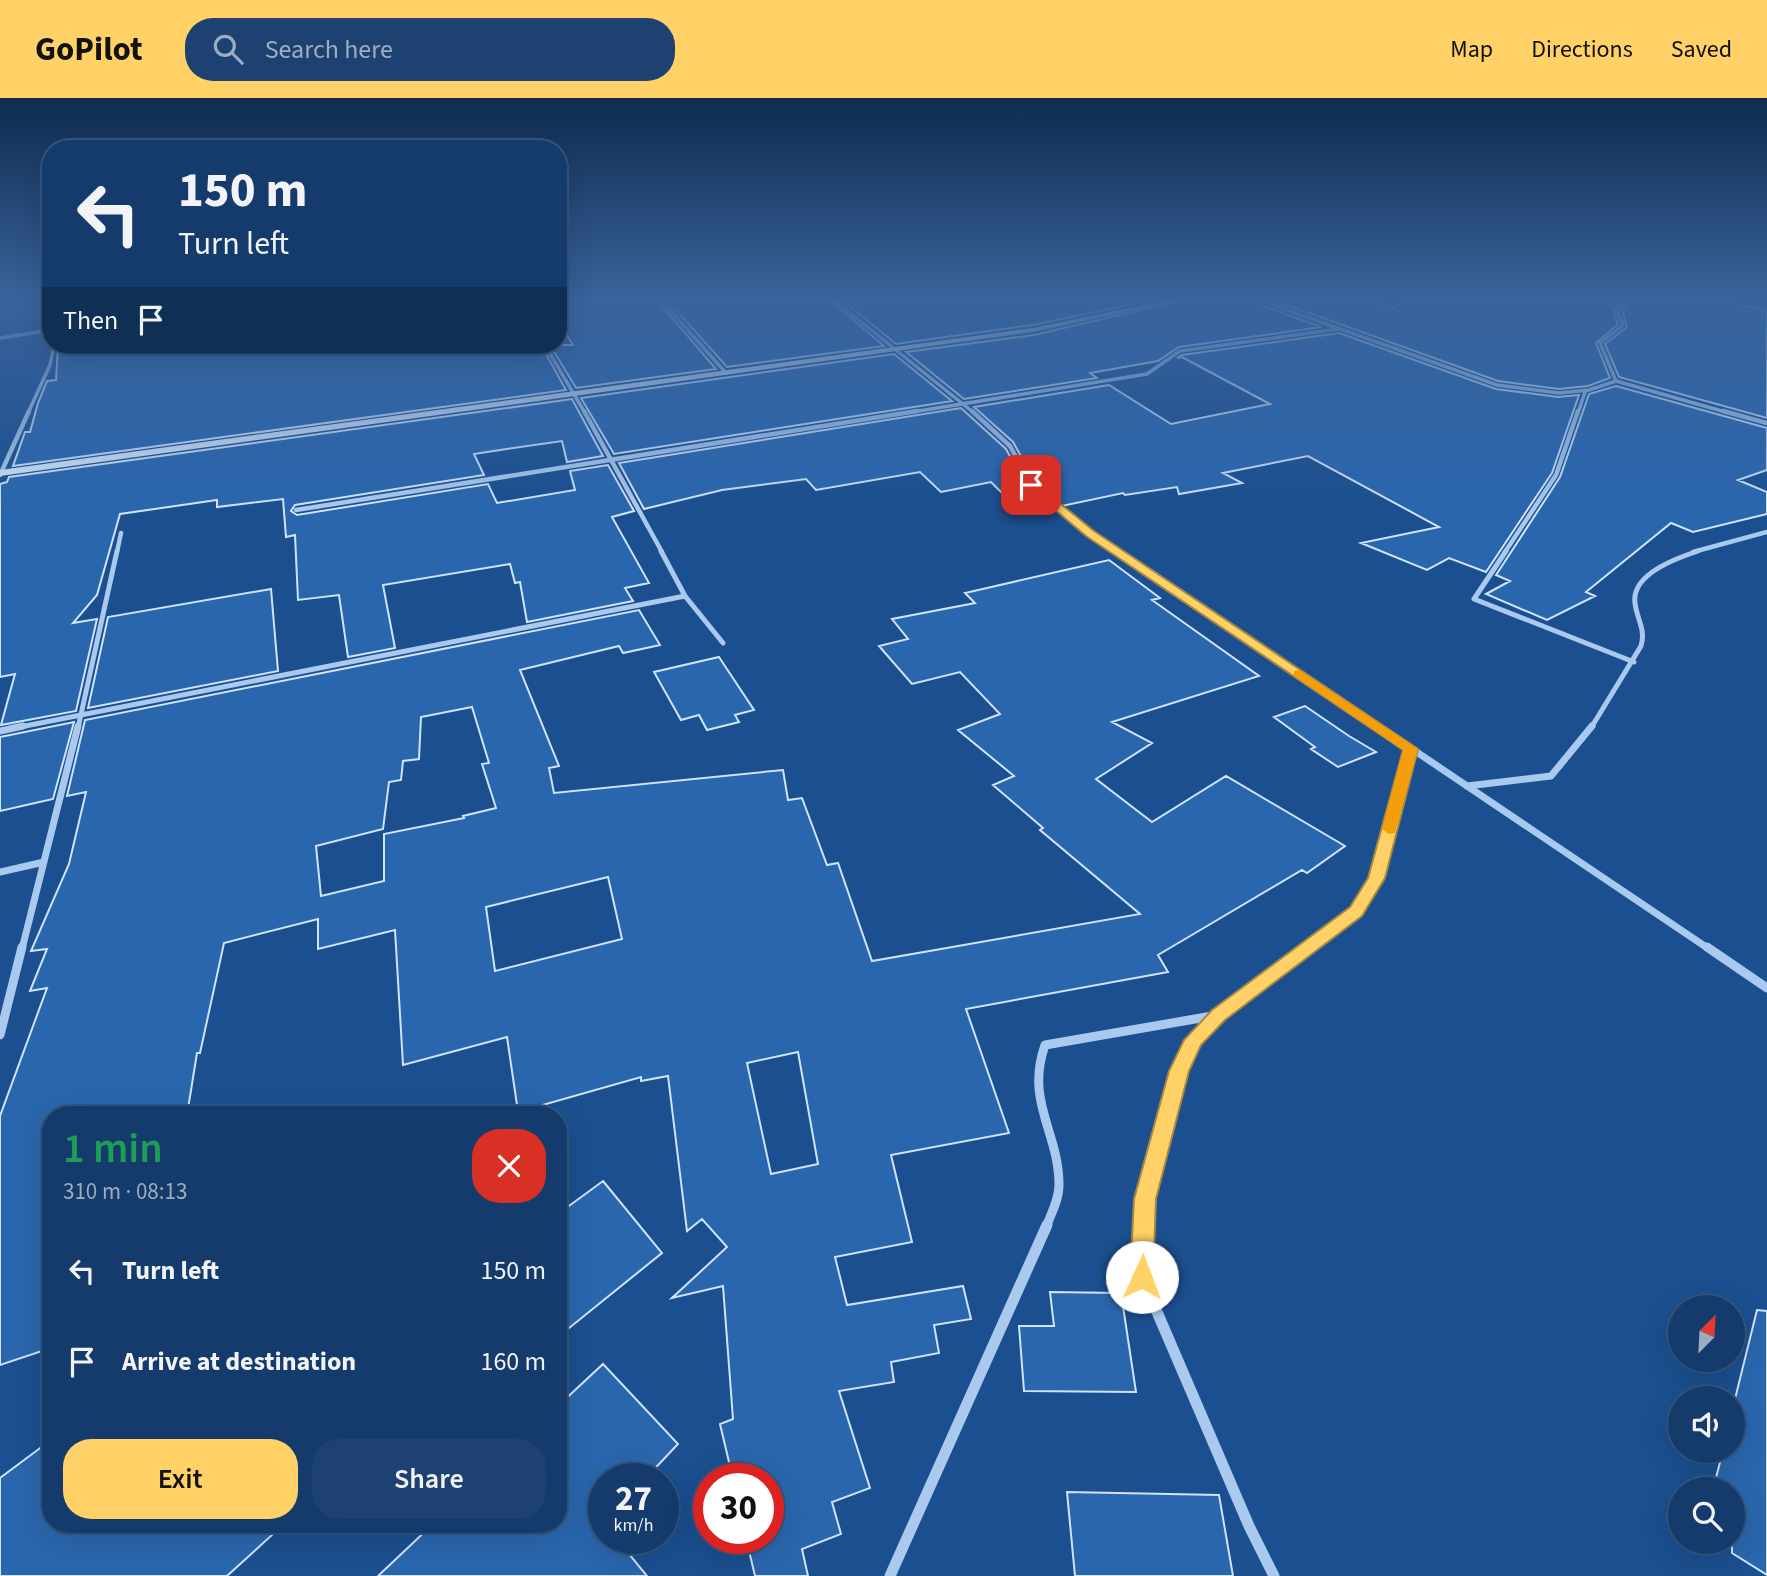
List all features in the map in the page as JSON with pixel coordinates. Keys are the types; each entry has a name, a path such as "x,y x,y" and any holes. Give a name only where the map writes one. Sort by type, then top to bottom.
{"street":[{"path":"1,473 48,369"},
{"path":"560,369 613,459 685,596 723,643"},
{"path":"722,369 726,373"},
{"path":"1,473 756,369"},
{"path":"920,369 964,403 1007,443 1021,460 1031,485 1090,533 1767,988"},
{"path":"296,510 1147,374 1154,369"},
{"path":"1450,369 1486,382 1525,389 1585,391 1602,388 1616,380 1767,424"},
{"path":"1613,369 1616,380"},
{"path":"1585,391 1556,475 1474,599 1634,662"},
{"path":"1466,786 1550,778 1569,759 1634,662 1644,635 1634,607 1638,587 1652,573 1686,555 1767,532"},
{"path":"0,1035 81,715 121,533"},
{"path":"0,731 685,596"},
{"path":"1275,1576 1249,1526 1142,1277 1145,1199 1179,1071 1193,1040 1219,1015 1356,912 1377,878 1411,749"},
{"path":"0,872 44,862"},
{"path":"890,1576 1046,1227 1059,1186 1037,1097 1038,1059 1045,1045 1219,1015"}],"building":[{"path":"57,369 554,369 566,390 13,466 25,432 30,432 47,381 56,380"},
{"path":"564,369 716,369 576,388"},
{"path":"787,369 912,369 952,401 614,454 581,398"},
{"path":"927,369 1113,369 1090,373 1097,378 964,399"},
{"path":"1204,369 1440,369 1496,389 1558,397 1579,395 1552,473 1486,572 1449,558 1427,570 1361,543 1439,527 1308,456 1223,473 1242,483 1179,494 1177,487 1125,495 1123,493 1062,506 1036,483 1013,442 974,407 1109,385 1171,424 1270,404"},
{"path":"1465,369 1606,369 1610,378 1588,386 1559,389 1498,381"},
{"path":"1616,369 1767,369 1767,418 1619,377"},
{"path":"1616,386 1767,428 1767,470 1738,480 1767,492 1767,514 1693,532 1671,523 1586,592 1595,596 1547,620 1486,594 1510,581 1496,575 1560,477 1589,394"},
{"path":"572,399 603,456 567,462 562,441 474,454 484,475 295,505 291,511 297,515 488,484 497,503 575,490 570,471 608,465 634,511 612,517 649,583 625,588 633,601 527,622 520,582 515,583 510,564 383,585 395,648 348,657 339,595 298,600 295,535 286,537 283,499 217,507 217,500 120,514 97,595 73,623 97,619 76,711 1,725 15,674 0,677 0,484 7,482 9,477"},
{"path":"961,408 1006,449 1028,489 1048,508 1021,512 991,482 941,492 920,472 816,490 806,479 722,490 644,509 619,463"},
{"path":"1109,560 1160,598 1152,600 1259,676 1112,722 1152,743 1096,779 1152,822 1226,776 1345,846 1307,873 1302,870 1158,955 1168,972 966,1009 1009,1133 891,1155 912,1242 835,1257 847,1305 963,1286 971,1319 934,1325 939,1353 891,1362 894,1382 839,1391 870,1488 832,1502 841,1534 802,1549 808,1576 755,1576 750,1554 784,1554 784,1463 729,1463 720,1424 733,1419 723,1286 672,1298 727,1247 702,1219 687,1231 668,1076 641,1081 641,1077 539,1106 517,1106 507,1037 403,1065 395,930 318,949 318,919 224,943 200,1053 197,1053 188,1106 42,1106 42,1351 0,1365 0,1116 47,988 30,991 47,949 31,951 69,864 86,792 67,796 85,720 639,610 660,645 623,653 619,646 520,670 559,766 549,768 554,793 783,770 788,800 802,798 827,865 838,863 872,961 1140,914 1040,830 1043,828 993,785 1014,776 958,730 1000,714 960,672 912,684 879,646 908,639 892,619 975,603 965,593","holes":["472,707 489,763 482,764 496,808 463,816 464,818 384,834 384,881 321,896 316,846 383,829 389,782 401,780 403,761 419,759 421,717","608,877 622,939 495,971 486,907","798,1052 818,1164 771,1174 747,1063"]},
{"path":"271,589 278,671 88,708 108,617"},
{"path":"719,657 754,710 735,715 739,722 707,730 699,715 681,720 654,672"},
{"path":"1305,706 1376,752 1338,767 1311,749 1315,747 1274,717"},
{"path":"74,722 53,799 0,811 0,737"},
{"path":"603,1181 662,1253 567,1330 567,1207"},
{"path":"1050,1292 1121,1293 1136,1392 1024,1391 1019,1326 1054,1326"},
{"path":"1757,1310 1767,1311 1767,1575 1734,1554 1745,1554 1745,1477 1716,1477 1720,1463 1745,1463 1745,1386 1738,1386 1742,1372 1745,1372 1745,1358"},
{"path":"603,1364 678,1444 660,1463 588,1463 588,1554 629,1554 647,1576 378,1576 423,1533 567,1533 567,1398"},
{"path":"42,1447 42,1533 274,1533 227,1576 0,1576 0,1478"},
{"path":"1067,1492 1219,1495 1233,1576 1075,1576"}],"slow traffic":[{"path":"1299,674 1411,749 1389,829"}],"route":[{"path":"1031,485 1042,497 1090,533 1411,749 1377,878 1356,912 1219,1015 1193,1040 1179,1071 1145,1199 1142,1277"}]}
